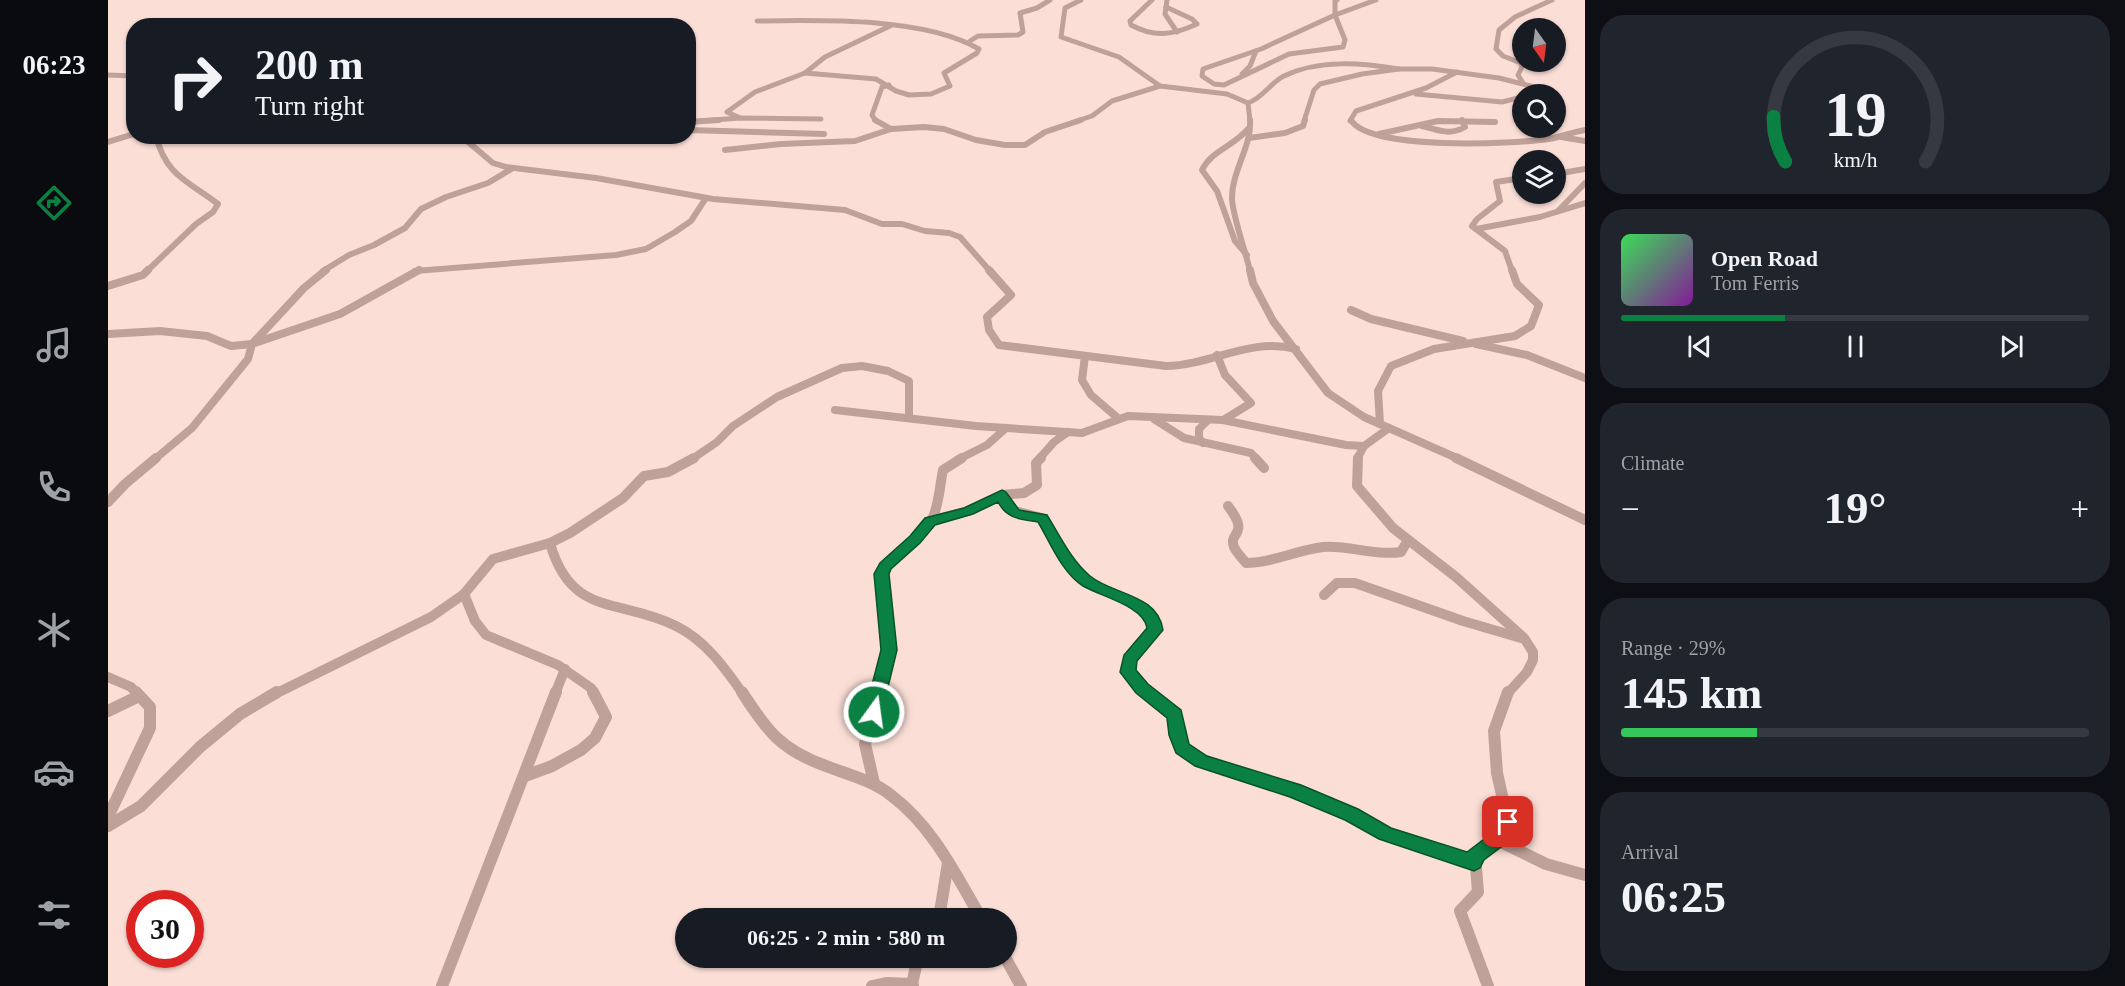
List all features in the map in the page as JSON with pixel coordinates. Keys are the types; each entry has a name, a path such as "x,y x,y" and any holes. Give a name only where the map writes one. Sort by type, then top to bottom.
{"street":[{"path":"970,41 978,36 1018,35 1023,32 1018,14 1050,0"},
{"path":"1081,0 1065,8 1061,37 1119,57 1160,86"},
{"path":"1152,0 1130,21 1131,25 1144,33 1156,36 1177,32 1195,25 1196,22 1166,6"},
{"path":"1167,0 1167,19 1177,32"},
{"path":"1337,0 1333,8 1336,15 1345,40 1343,47 1289,54 1224,85 1214,84 1202,76 1202,71 1212,64 1256,51 1336,15 1376,0"},
{"path":"1523,83 1518,75 1522,67 1521,63 1503,56 1496,49 1499,30 1515,17 1552,0"},
{"path":"757,21 815,20 890,26 942,33 970,41 979,49 977,53 944,73 951,86 942,91 916,96 897,92 889,85 875,79 805,73"},
{"path":"740,118 730,115 728,110 755,92 805,73 825,57 890,26"},
{"path":"1236,80 1250,66 1256,51"},
{"path":"725,150 781,144 855,141 891,129 931,127 976,140 1005,145 1025,145 1045,132 1092,116 1112,101 1160,86 1227,94 1248,103 1257,100 1261,93 1286,75 1309,68 1353,63 1399,69"},
{"path":"1249,138 1285,133 1303,126 1314,90 1320,84 1350,75 1420,68 1527,84"},
{"path":"1456,72 1436,84 1411,94 1356,111 1350,121 1357,127 1376,135 1418,141 1479,143 1547,138"},
{"path":"108,75 126,76"},
{"path":"889,85 882,87 872,115 877,122 891,129"},
{"path":"1411,94 1502,102 1512,100"},
{"path":"1248,103 1251,124 1249,138 1240,159 1232,198 1257,292 1273,321 1328,393 1336,401 1384,426 1504,479 1585,520"},
{"path":"696,121 740,118 821,119"},
{"path":"1420,126 1440,133 1453,133 1465,127 1466,123 1462,120"},
{"path":"1376,135 1438,121 1495,122"},
{"path":"1247,255 1235,241 1217,191 1202,170 1208,158 1238,141 1249,128"},
{"path":"1566,135 1585,129"},
{"path":"696,130 824,134"},
{"path":"108,142 126,136"},
{"path":"1566,138 1585,141"},
{"path":"108,286 143,275 196,224 213,212 218,204 184,183 164,161 159,144"},
{"path":"470,144 493,163 513,168 596,178 706,198 845,210 882,224 902,224 925,231 949,233 960,237 1011,295 987,317 989,330 999,345 1142,365 1175,366 1198,363 1230,350 1266,344 1281,344 1296,350"},
{"path":"108,502 125,484 192,428 248,359 252,344 304,288 334,264 405,228 421,209 446,197 488,183 513,168"},
{"path":"1566,172 1585,169"},
{"path":"1384,426 1378,392 1391,366 1434,350 1515,336 1531,326 1539,305 1517,284 1505,250 1476,229 1473,223 1500,201 1496,182 1512,180"},
{"path":"1556,213 1585,183"},
{"path":"108,334 160,331 207,336 231,346 252,344 340,314 418,270 616,255 646,249 691,221 706,198"},
{"path":"1476,229 1556,213 1585,203"},
{"path":"1351,310 1371,319 1395,322 1468,343 1527,355 1585,378"},
{"path":"1217,355 1218,365 1224,374 1251,403 1223,420"},
{"path":"1085,356 1082,380 1091,395 1119,419"},
{"path":"108,826 141,806 200,747 240,714 283,689 431,617 464,594 493,559 550,543 623,498 644,476 668,472 691,460 717,442 733,426 777,397 842,368 862,366 888,371 909,381 909,417"},
{"path":"835,410 1006,428 1082,433 1119,419 1136,416 1238,421 1346,445 1364,446"},
{"path":"1152,418 1184,438 1251,453 1264,468"},
{"path":"1203,443 1199,438 1199,429 1208,421"},
{"path":"1384,426 1364,446 1356,463 1357,486 1393,528 1456,577 1495,615 1524,638 1533,652 1533,660 1527,672 1507,693 1494,731 1497,773 1508,822 1504,832 1497,840 1475,855 1478,892 1460,910 1488,986"},
{"path":"874,783 865,744 889,650 882,574 885,566 915,540 930,521 936,509 944,470 951,463 987,445 1006,428"},
{"path":"930,521 968,511 1002,495 1024,493 1037,485 1036,463 1054,442 1068,432"},
{"path":"1002,495 1009,510 1042,518 1072,566 1087,582 1135,603 1154,621 1155,630 1130,659 1128,672 1142,689 1175,715 1177,735 1182,748 1202,761 1295,791 1352,814 1386,834 1474,862"},
{"path":"1228,506 1239,519 1240,528 1233,542 1234,549 1246,563 1261,563 1288,554 1326,547 1386,554 1401,552 1408,540"},
{"path":"550,543 552,560 561,574 585,595 611,607 674,626 713,655 739,687 769,731 786,747 804,758 874,783 906,806 931,835 975,908"},
{"path":"1324,595 1342,580 1463,621 1524,638"},
{"path":"464,594 475,621 486,635 566,669 591,688 606,717 595,737 541,772 525,777"},
{"path":"442,986 566,669"},
{"path":"108,677 131,687 150,707 150,728 108,817"},
{"path":"108,711 139,696"},
{"path":"1497,840 1546,864 1585,875"},
{"path":"941,908 948,863"},
{"path":"872,986 886,983 912,985 916,968"},
{"path":"1011,968 1021,986"}],"route":[{"path":"874,712 889,650 882,574 885,566 915,540 930,521 968,511 1002,495 1009,510 1026,516 1042,518 1072,566 1087,582 1135,603 1154,621 1155,630 1130,659 1128,672 1133,681 1175,715 1178,725 1177,735 1182,748 1202,761 1295,791 1352,814 1386,834 1474,862 1475,855 1499,839 1508,822"}]}
